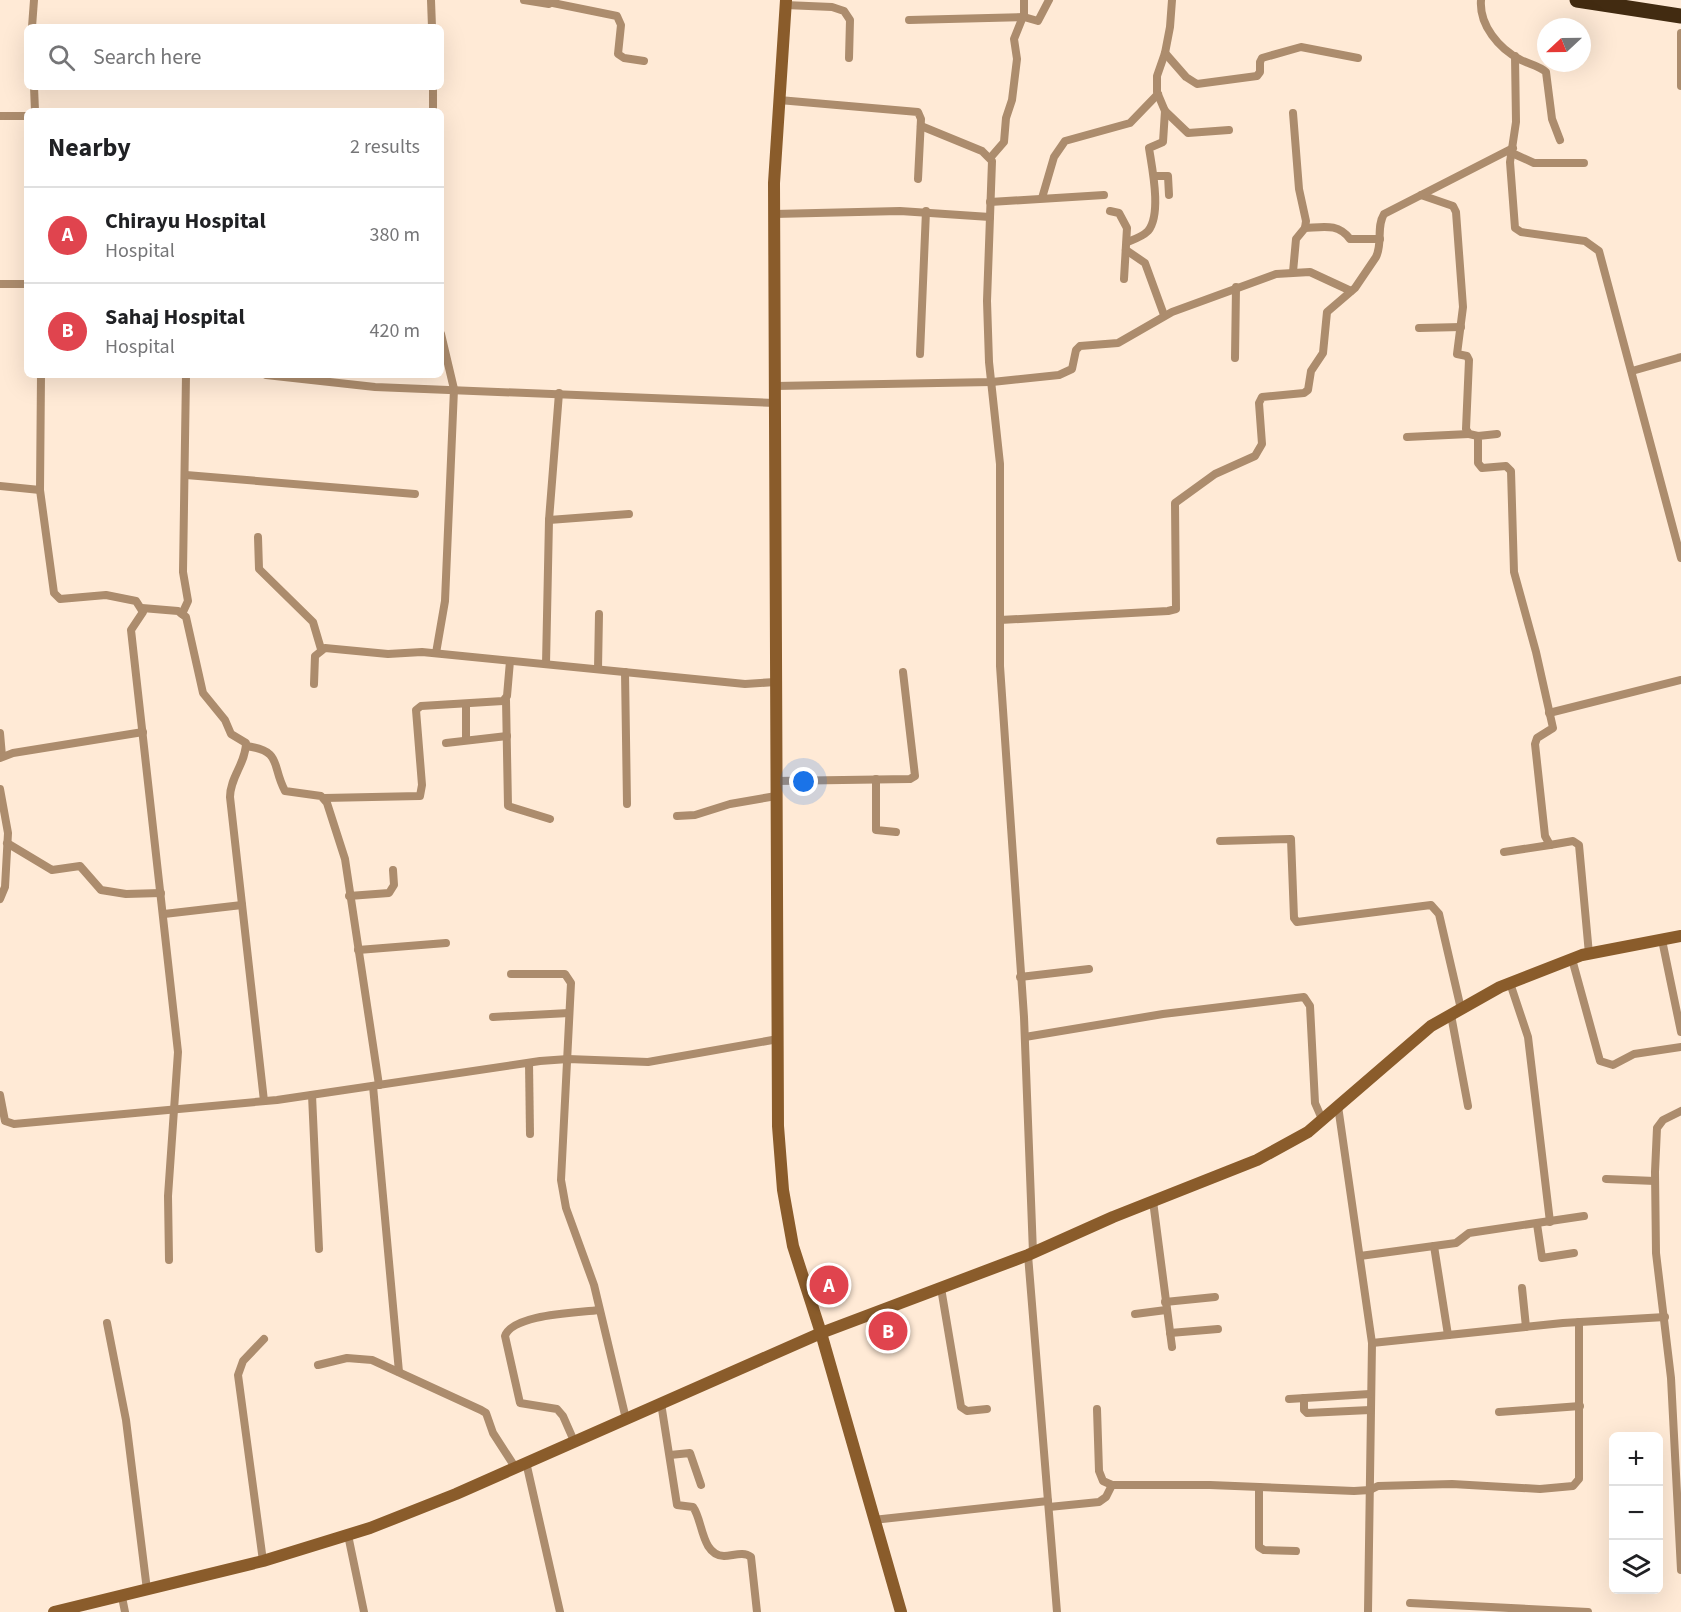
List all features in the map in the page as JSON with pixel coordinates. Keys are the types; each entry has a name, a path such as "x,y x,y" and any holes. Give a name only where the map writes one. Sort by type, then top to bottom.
{"highway":[{"path":"1577,0 1681,16"},
{"path":"1644,0 1681,6"}],"street":[{"path":"32,24 34,0"},
{"path":"431,0 432,24"},
{"path":"524,0 554,2 617,16 621,25 618,54 624,58 644,61"},
{"path":"1024,0 1024,17 1014,39 1017,59 1004,142 991,158 987,301 1000,464 999,620 1003,741 1025,1037 1030,1254 1057,1612"},
{"path":"909,20 1024,17 1038,21 1049,0"},
{"path":"1172,0 1166,53 1157,76 1158,94 1165,111 1188,133 1229,130"},
{"path":"1481,0 1480,10 1485,26 1515,56 1546,72 1552,118 1560,140"},
{"path":"849,58 850,20 844,11 832,7 785,3 774,214 778,1126 783,1190 793,1246 821,1333 901,1612"},
{"path":"1681,33 1681,86"},
{"path":"1166,53 1191,81 1204,85 1257,76 1260,72 1260,60 1296,47 1358,58"},
{"path":"1515,56 1516,122 1510,168 1515,228 1521,232 1585,242 1599,251 1681,558"},
{"path":"34,90 35,108"},
{"path":"433,90 433,108"},
{"path":"1042,198 1054,157 1065,141 1130,123 1158,94"},
{"path":"779,100 918,111 921,126 918,179"},
{"path":"1127,246 1145,234 1152,224 1154,176 1149,148 1163,142 1165,111"},
{"path":"1293,113 1299,189 1306,216 1305,228 1296,239 1293,272"},
{"path":"0,117 24,116"},
{"path":"921,126 982,150 991,158"},
{"path":"1512,151 1534,163 1584,164"},
{"path":"999,620 1176,609 1175,503 1209,477 1255,456 1262,444 1259,400 1265,396 1307,392 1311,371 1323,353 1328,312 1338,299 1351,291 1379,252 1381,219 1384,214 1512,151"},
{"path":"1154,176 1168,176 1169,195"},
{"path":"990,202 1104,195"},
{"path":"1422,195 1453,206 1456,212 1463,307 1456,354 1467,356 1469,360 1466,429 1473,435 1480,468 1506,466 1511,471 1514,572 1536,651 1553,728 1537,738 1535,744 1545,836 1550,845"},
{"path":"774,214 862,210 926,211 990,217"},
{"path":"920,354 926,211"},
{"path":"1110,211 1123,216 1127,228 1124,279"},
{"path":"1305,228 1333,227 1342,229 1350,239 1380,239"},
{"path":"1127,246 1145,263 1164,315"},
{"path":"775,386 992,382 1066,373 1072,369 1078,348 1118,343 1164,315 1236,288 1293,272 1319,274 1351,291"},
{"path":"0,284 24,284"},
{"path":"1235,358 1236,288"},
{"path":"1419,328 1461,327"},
{"path":"436,653 445,594 454,389 444,347"},
{"path":"1632,371 1681,357"},
{"path":"41,378 40,490 56,597 106,595 136,601 142,608 142,616 134,622 131,630 178,1052 168,1196 169,1260"},
{"path":"182,614 188,601 183,572 186,378"},
{"path":"293,378 375,387 775,403"},
{"path":"374,378 375,387"},
{"path":"546,664 549,520 559,393"},
{"path":"1407,437 1497,434"},
{"path":"186,475 415,494"},
{"path":"0,486 40,490"},
{"path":"549,520 629,514"},
{"path":"258,537 259,568 313,622 321,648"},
{"path":"142,608 168,609 182,614 187,623 203,693 225,720 231,734 243,739 246,746 230,791 264,1101"},
{"path":"598,669 599,614"},
{"path":"321,648 388,654 436,653 745,684 775,682"},
{"path":"314,684 315,656 321,648"},
{"path":"510,661 506,700 508,806 549,819"},
{"path":"625,672 627,804"},
{"path":"776,782 910,779 915,776 903,672"},
{"path":"1549,713 1681,680"},
{"path":"246,746 263,749 272,755 285,791 324,798 420,796 422,785 416,710 421,706 506,700"},
{"path":"466,704 466,741"},
{"path":"0,733 1,757 143,732"},
{"path":"446,742 507,736"},
{"path":"876,780 876,830 896,832"},
{"path":"0,789 8,843 5,887 0,899"},
{"path":"677,816 695,815 730,804 776,796"},
{"path":"324,798 345,859 376,1085 399,1372"},
{"path":"1220,841 1291,839 1293,918 1297,922 1384,909 1431,905 1439,914 1456,1012 1468,1106"},
{"path":"1504,852 1573,841 1579,845 1589,954"},
{"path":"8,843 52,870 80,866 101,890 126,894 161,893"},
{"path":"350,896 388,893 394,885 393,870"},
{"path":"164,914 242,905"},
{"path":"54,1612 263,1562 348,1535 456,1494 821,1333 1030,1254 1153,1201 1257,1160 1308,1132 1431,1026 1510,983 1589,954 1681,936"},
{"path":"1662,940 1681,1032"},
{"path":"358,950 446,943"},
{"path":"1572,959 1600,1061 1613,1065 1634,1054 1681,1047"},
{"path":"1020,976 1089,969"},
{"path":"511,974 568,976 571,983 561,1167 562,1186 566,1208 590,1269 626,1419"},
{"path":"1510,983 1528,1036 1551,1222"},
{"path":"1025,1037 1163,1014 1304,997 1310,1006 1315,1103 1322,1119"},
{"path":"493,1017 569,1013"},
{"path":"0,1095 3,1118 8,1124 264,1101 568,1059 648,1062 778,1039"},
{"path":"529,1063 530,1134"},
{"path":"312,1095 319,1249"},
{"path":"1338,1106 1372,1343 1368,1612"},
{"path":"1681,1111 1663,1119 1657,1128 1655,1181 1656,1253 1671,1378 1681,1570"},
{"path":"1606,1179 1655,1181"},
{"path":"1153,1201 1172,1347"},
{"path":"1360,1256 1456,1243 1469,1233 1584,1216"},
{"path":"1537,1224 1542,1258 1574,1253"},
{"path":"1434,1246 1448,1335"},
{"path":"941,1288 961,1407 967,1411 987,1409"},
{"path":"1522,1288 1527,1327"},
{"path":"1135,1314 1215,1297"},
{"path":"574,1441 563,1416 557,1409 520,1403 505,1336 510,1327 524,1320 599,1310"},
{"path":"1372,1343 1579,1322 1665,1317"},
{"path":"1096,1408 1099,1471 1103,1481 1112,1485 1370,1490 1378,1486 1452,1484 1540,1489 1577,1485 1580,1406 1579,1322"},
{"path":"107,1323 126,1420 147,1590"},
{"path":"1170,1333 1218,1329"},
{"path":"263,1562 238,1375 243,1361 264,1340"},
{"path":"318,1365 340,1359 361,1358 381,1363 486,1413 493,1433 521,1465 560,1612"},
{"path":"1289,1399 1370,1394"},
{"path":"1304,1398 1304,1410 1307,1413 1370,1410"},
{"path":"661,1403 676,1502 679,1507 690,1506 696,1510 710,1547 720,1556 745,1554 751,1557 757,1612"},
{"path":"1499,1412 1580,1406"},
{"path":"670,1455 690,1454 701,1485"},
{"path":"873,1520 1048,1504 1099,1502 1106,1497 1112,1485"},
{"path":"1259,1487 1259,1547 1264,1550 1296,1551"},
{"path":"348,1535 364,1612"},
{"path":"122,1597 125,1612"},
{"path":"1410,1603 1588,1612"}],"place":[{"name":"Chirayu Hospital","path":"829,1285"},
{"name":"Sahaj Hospital","path":"888,1331"}]}
